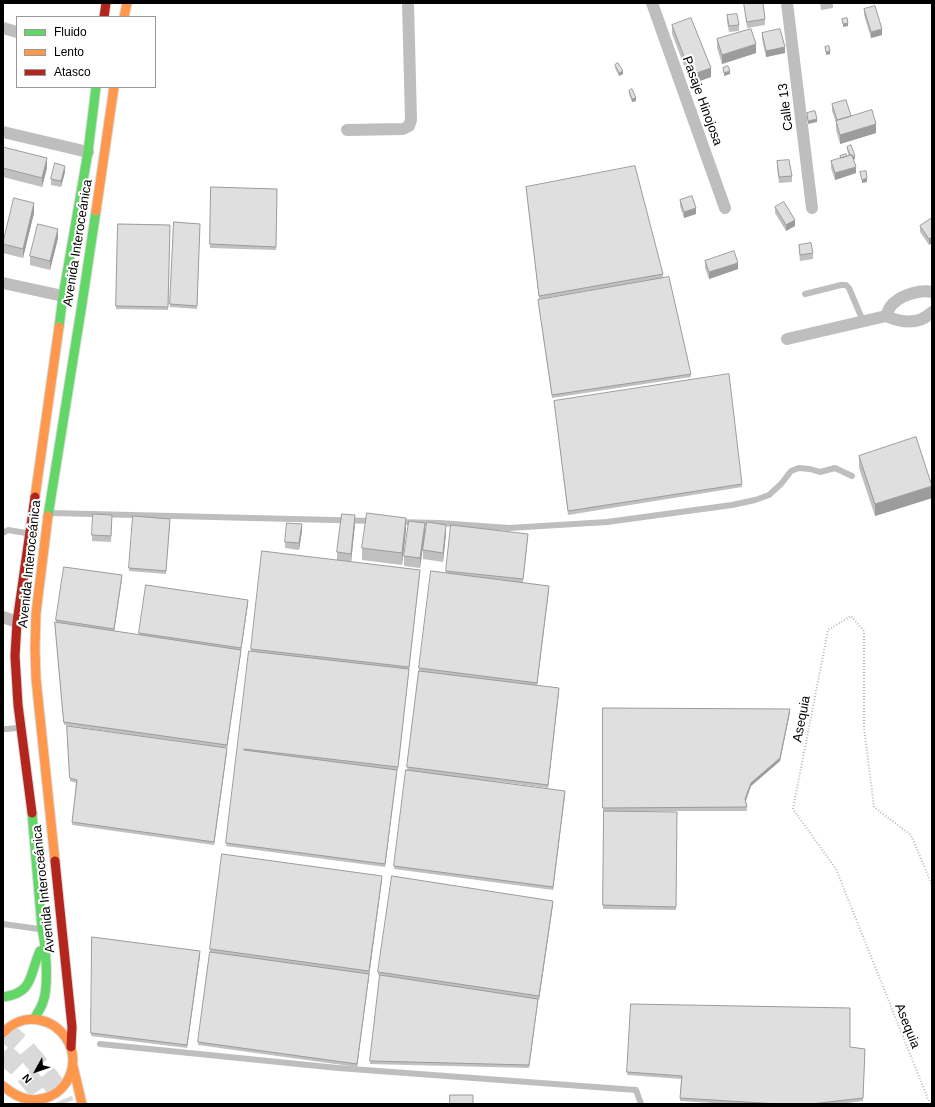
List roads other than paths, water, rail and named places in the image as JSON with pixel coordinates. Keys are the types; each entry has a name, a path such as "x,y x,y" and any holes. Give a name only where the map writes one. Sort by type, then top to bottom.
{"highway":[{"path":"104,16 106,3"},
{"path":"124,16 127,3"},
{"name":"Avenida Interoceánica","path":"34,1019 42,1002 46,987 45,942 42,929 30,796 18,705 15,656 17,622 63,296 88,152 96,88"},
{"name":"Avenida Interoceánica","path":"82,1104 73,1066 71,1047 72,1027 36,679 36,613 48,513 83,296 114,88"},
{"path":"3,997 16,994 28,985 37,956 45,942"},
{"path":"8,1015 18,1022"},
{"path":"3,1033 10,1026 18,1022 34,1019 44,1021 52,1024 60,1030 67,1038 71,1047"},
{"path":"3,1086 9,1092 27,1102 40,1100 52,1096 62,1088 69,1078 73,1066"}],"street":[{"path":"347,130 403,128 409,126 411,120 408,3"},
{"name":"Pasaje Hinojosa","path":"652,3 725,208"},
{"name":"Calle 13","path":"787,3 812,208"},
{"path":"3,28 16,32"},
{"path":"3,132 88,152"},
{"path":"3,283 63,296"},
{"path":"886,316 894,302 900,298 921,291 932,292"},
{"path":"787,339 886,316 895,320 907,322 916,321 925,318 932,312"},
{"path":"3,617 17,622"}],"lane":[{"path":"804,294 846,285 850,288 863,321"},
{"path":"392,521 509,528 607,522 732,505 755,500 769,495 781,484 791,471 799,468 820,472 836,468 852,476"},
{"path":"48,513 384,521"},
{"path":"3,524 6,531 29,533"},
{"path":"3,729 21,727"},
{"path":"3,924 42,929"},
{"path":"100,1044 338,1068 636,1090 641,1104"}],"tunnel":[{"path":"3,1029 24,1048 41,1068 58,1090 64,1104"},
{"path":"3,1053 32,1083 46,1104"}]}
